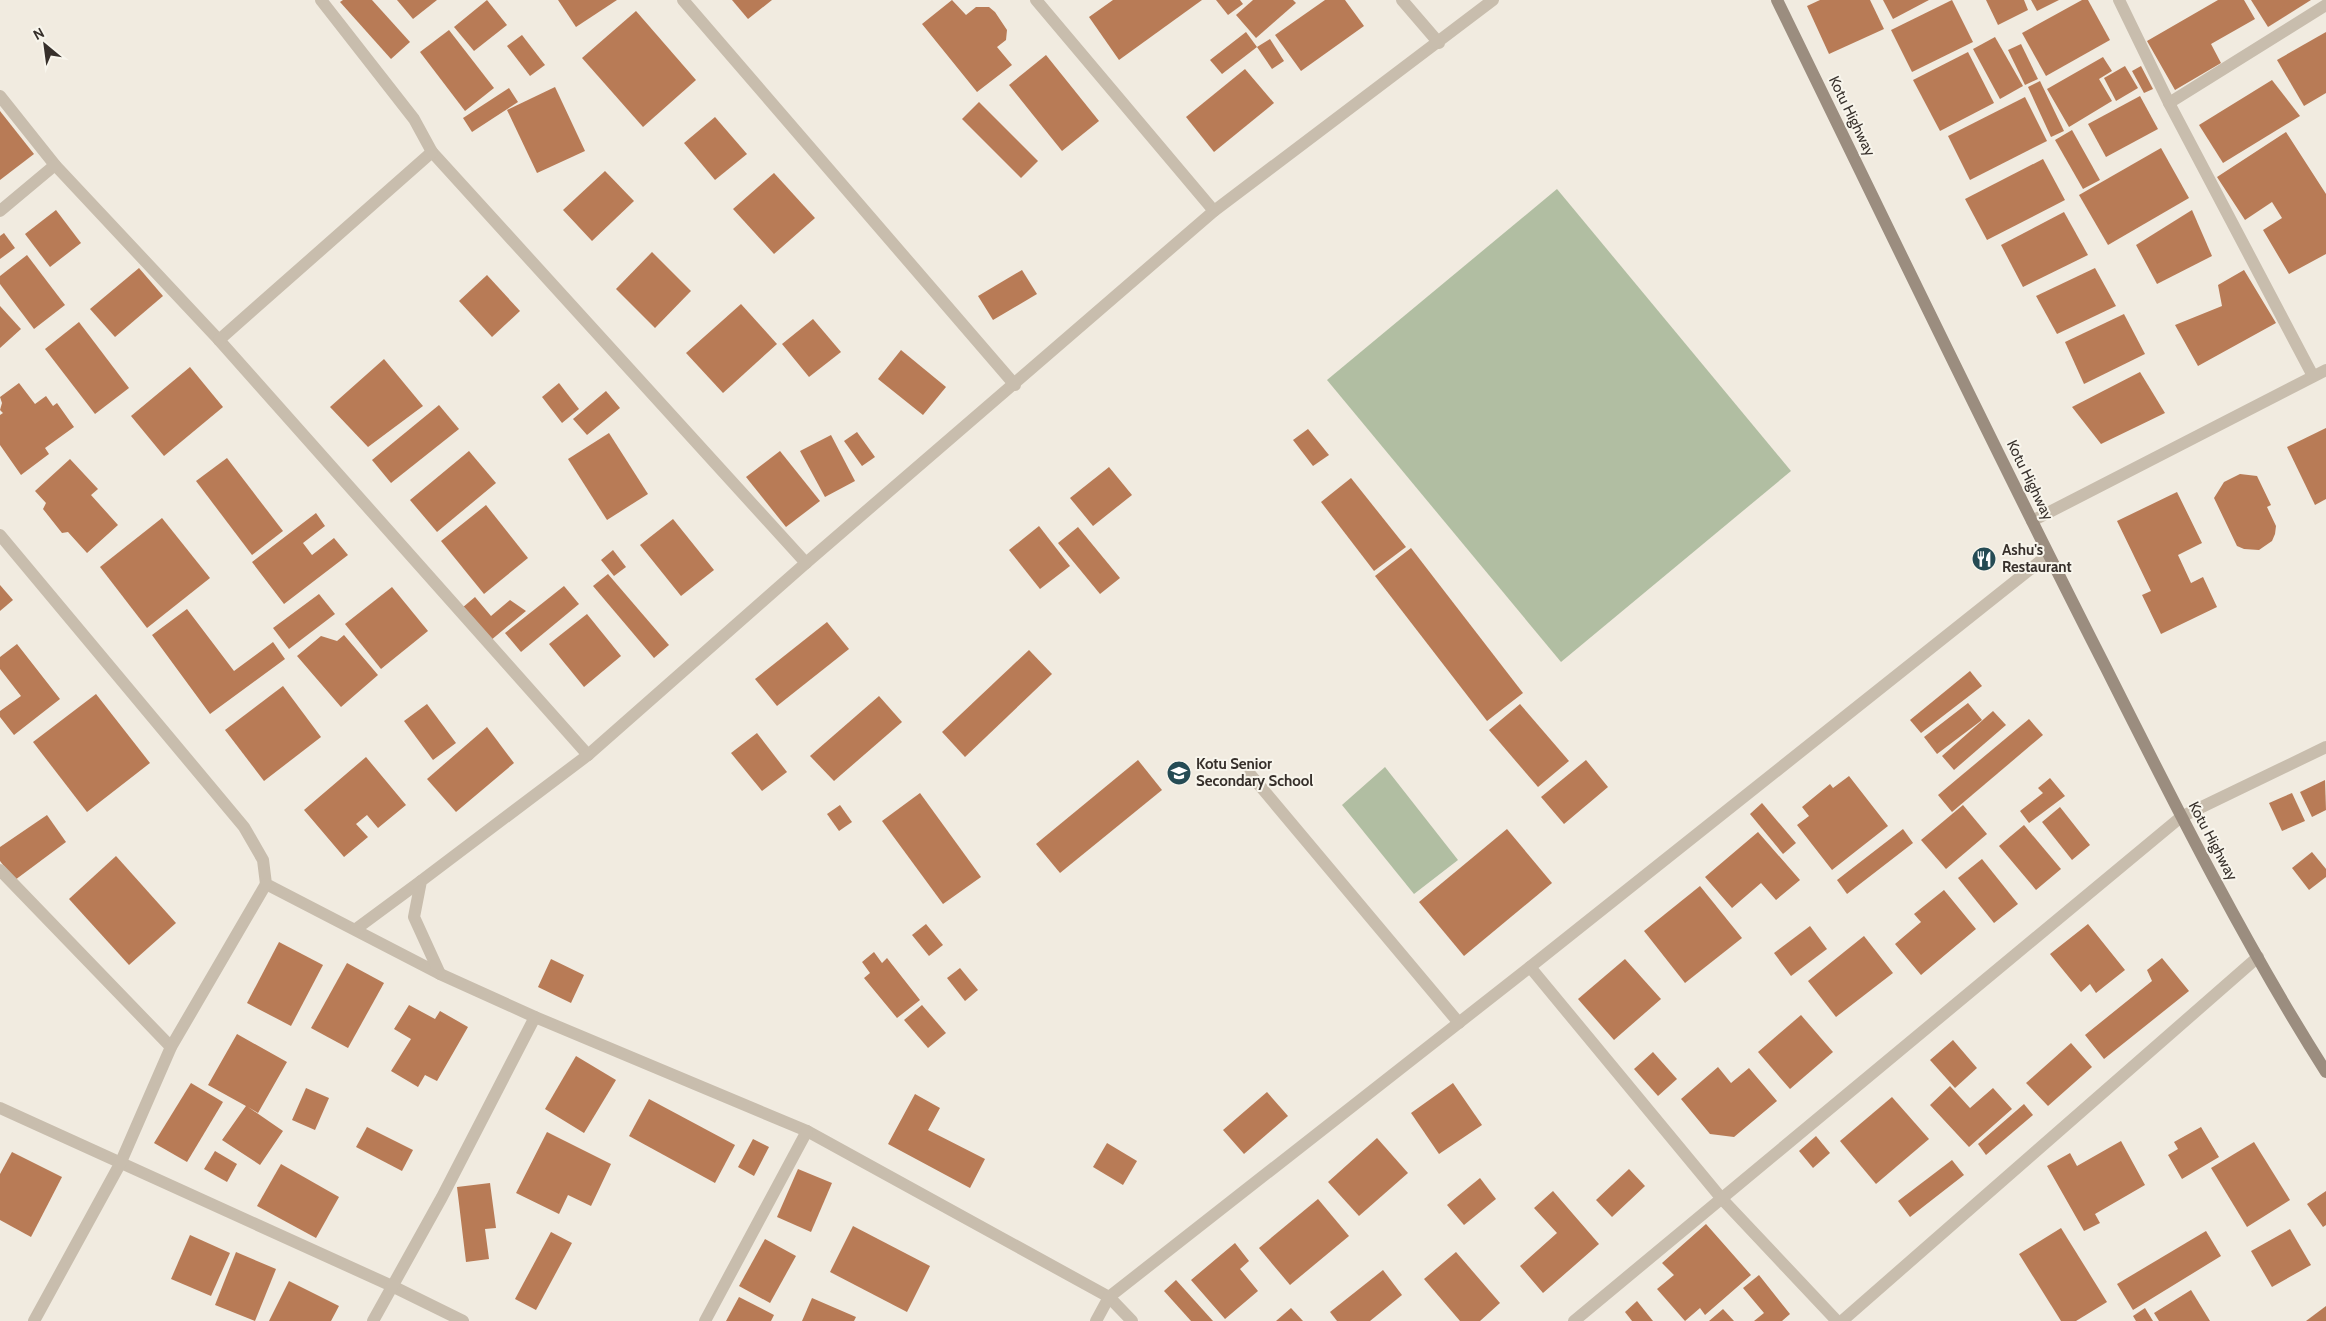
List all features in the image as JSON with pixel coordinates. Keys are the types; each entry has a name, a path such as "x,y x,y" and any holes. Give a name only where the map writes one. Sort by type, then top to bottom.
{"street":[{"path":"321,0 414,119 432,152 806,563"},
{"path":"683,0 1015,385"},
{"path":"1036,0 1214,211"},
{"path":"1402,0 1439,43"},
{"path":"356,929 588,755 806,563 1015,385 1214,211 1439,43 1493,0"},
{"name":"Kotu Highway","path":"1777,0 2048,554 2181,817 2258,957 2326,1072"},
{"path":"2119,0 2169,102 2313,376"},
{"path":"2169,102 2326,5"},
{"path":"0,96 55,165 219,340 588,755"},
{"path":"219,340 432,152"},
{"path":"0,211 55,165"},
{"path":"2032,521 2326,370"},
{"path":"0,535 244,826 263,860 266,884 171,1047 120,1164 34,1321"},
{"path":"1096,1321 1109,1296 1530,967 2048,554"},
{"path":"1574,1321 2181,817 2326,747"},
{"path":"1250,774 1459,1022"},
{"path":"0,870 171,1047"},
{"path":"421,881 414,917 425,946 440,974"},
{"path":"266,884 440,974 535,1017 807,1131 1109,1296 1132,1321"},
{"path":"1842,1321 2258,957"},
{"path":"1530,967 1722,1198 1837,1321"},
{"path":"373,1321 442,1197 535,1017"},
{"path":"0,1108 392,1286 463,1321"},
{"path":"705,1321 807,1131"}],"green space":[{"path":"1557,189 1791,471 1561,662 1327,380"},
{"path":"1385,767 1458,860 1414,894 1342,805"}],"building":[{"path":"343,0 372,0 410,42 391,59 340,2"},
{"path":"397,0 437,0 413,19"},
{"path":"487,0 507,25 474,51 454,27"},
{"path":"558,0 617,0 576,27"},
{"path":"732,0 772,0 748,19"},
{"path":"952,0 966,15 976,7 989,7 995,12 1007,30 1006,40 997,47 1012,65 977,92 922,24"},
{"path":"1113,0 1202,0 1119,60 1089,17"},
{"path":"1216,0 1240,0 1243,4 1228,15"},
{"path":"1253,0 1293,0 1296,3 1256,38 1236,15"},
{"path":"1325,0 1345,0 1364,26 1301,71 1275,35"},
{"path":"1820,0 1870,0 1884,29 1829,54 1807,6"},
{"path":"1883,0 1929,0 1893,19"},
{"path":"1952,0 1973,42 1912,72 1891,30"},
{"path":"1986,0 2024,0 2028,10 1998,25"},
{"path":"2031,0 2059,0 2037,11"},
{"path":"2082,0 2088,0 2110,40 2046,76 2022,33"},
{"path":"2218,0 2244,0 2255,19 2211,44 2221,63 2175,90 2147,41"},
{"path":"2251,0 2311,0 2268,27"},
{"path":"636,11 696,80 643,127 582,58"},
{"path":"449,30 494,88 465,111 420,52"},
{"path":"1246,32 1257,47 1222,74 1210,60"},
{"path":"2326,32 2326,93 2304,106 2277,60"},
{"path":"522,35 545,65 530,76 507,46"},
{"path":"1995,37 2023,86 2000,99 1973,49"},
{"path":"1270,39 1284,61 1272,69 1257,47"},
{"path":"2021,44 2038,79 2025,85 2008,50"},
{"path":"1968,52 1994,103 1940,131 1913,80"},
{"path":"1046,55 1099,121 1062,151 1009,85"},
{"path":"2103,57 2112,71 2099,79 2112,101 2069,127 2047,89"},
{"path":"2125,66 2138,88 2116,101 2104,78"},
{"path":"2141,66 2153,89 2144,93 2132,71"},
{"path":"1245,69 1274,103 1214,152 1186,117"},
{"path":"2272,80 2300,116 2223,163 2199,125"},
{"path":"2040,81 2064,131 2051,137 2028,87"},
{"path":"555,87 585,151 537,173 507,110"},
{"path":"509,88 518,102 472,132 463,118"},
{"path":"2140,96 2158,129 2106,157 2088,124"},
{"path":"2025,97 2047,141 1970,180 1948,136"},
{"path":"979,102 1038,161 1021,178 962,119"},
{"path":"0,111 34,154 0,180"},
{"path":"715,117 747,154 715,180 684,143"},
{"path":"2072,130 2100,180 2083,189 2055,140"},
{"path":"2286,132 2326,194 2326,254 2289,274 2263,230 2282,218 2272,202 2245,220 2217,177"},
{"path":"2161,148 2189,198 2108,245 2079,195"},
{"path":"2043,159 2065,200 1987,240 1965,199"},
{"path":"605,171 634,201 592,241 563,210"},
{"path":"774,173 815,218 774,254 733,209"},
{"path":"56,210 81,243 50,267 25,234"},
{"path":"2192,210 2212,256 2157,284 2136,245"},
{"path":"2064,212 2088,255 2023,287 2001,245"},
{"path":"4,233 15,248 0,259 0,236"},
{"path":"652,252 691,291 655,328 616,289"},
{"path":"27,255 65,305 34,329 0,284 0,276"},
{"path":"139,268 163,296 115,337 90,309"},
{"path":"2095,268 2116,306 2057,334 2036,296"},
{"path":"1022,270 1037,294 993,320 978,296"},
{"path":"2244,270 2276,323 2198,366 2175,325 2222,306 2218,285"},
{"path":"487,275 520,311 492,337 459,301"},
{"path":"741,304 777,344 723,393 686,353"},
{"path":"0,306 21,329 0,348"},
{"path":"2124,314 2145,354 2084,384 2065,342"},
{"path":"813,319 841,352 809,377 782,344"},
{"path":"79,322 129,388 95,414 45,349"},
{"path":"901,350 946,387 923,415 878,379"},
{"path":"384,359 423,406 368,447 330,407"},
{"path":"190,367 223,407 164,456 131,416"},
{"path":"2140,372 2165,413 2101,444 2072,407"},
{"path":"19,383 35,404 46,396 53,406 57,403 74,427 45,448 49,454 21,475 0,445 0,415 3,413 0,410 2,403 0,397"},
{"path":"559,383 579,409 562,423 542,397"},
{"path":"606,391 620,408 587,435 573,419"},
{"path":"439,405 459,429 391,483 372,460"},
{"path":"2326,428 2326,499 2315,505 2287,447"},
{"path":"1308,429 1329,455 1313,466 1293,440"},
{"path":"857,432 875,457 862,466 844,441"},
{"path":"609,433 648,494 607,520 568,459"},
{"path":"831,435 855,481 825,497 800,451"},
{"path":"469,451 496,483 437,532 410,500"},
{"path":"780,451 820,501 786,527 746,477"},
{"path":"227,458 283,531 252,555 196,481"},
{"path":"70,459 98,489 91,495 118,525 87,553 68,532 62,533 43,509 46,503 35,491"},
{"path":"1109,467 1132,495 1093,526 1070,498"},
{"path":"2240,474 2257,476 2271,505 2267,507 2276,526 2275,534 2272,541 2259,550 2244,549 2237,546 2214,498 2224,482"},
{"path":"1351,478 1406,547 1374,571 1321,502"},
{"path":"2177,492 2202,543 2178,555 2191,583 2203,577 2217,607 2161,634 2142,595 2151,591 2117,521"},
{"path":"486,505 528,558 484,594 441,541"},
{"path":"316,513 325,526 303,543 312,555 334,538 348,555 284,604 252,562"},
{"path":"162,518 210,578 147,628 100,567"},
{"path":"673,519 714,570 681,596 640,545"},
{"path":"1039,526 1070,566 1040,589 1009,550"},
{"path":"1078,527 1120,578 1100,594 1058,543"},
{"path":"1411,548 1523,693 1487,721 1375,576"},
{"path":"613,550 626,567 614,576 601,560"},
{"path":"608,574 669,645 654,658 593,586"},
{"path":"0,585 13,600 0,611"},
{"path":"564,586 579,604 521,652 505,633"},
{"path":"392,587 428,631 381,669 345,624"},
{"path":"319,594 335,614 289,649 273,628"},
{"path":"475,597 491,616 510,600 526,611 490,641 462,608"},
{"path":"187,609 234,671 273,642 285,659 210,714 152,635"},
{"path":"587,614 621,656 584,687 549,644"},
{"path":"827,622 849,649 777,706 755,679"},
{"path":"344,635 378,675 341,707 297,656 321,636 337,641"},
{"path":"17,644 60,699 14,735 0,717 0,711 21,696 0,669 0,657"},
{"path":"1029,650 1052,674 965,757 942,732"},
{"path":"1970,671 1982,686 1921,733 1910,720"},
{"path":"283,686 321,737 264,781 225,730"},
{"path":"96,694 150,763 87,812 33,742"},
{"path":"879,696 902,722 834,781 810,756"},
{"path":"1968,703 1982,720 1937,754 1924,737"},
{"path":"427,704 456,743 433,760 404,721"},
{"path":"1520,704 1569,761 1538,787 1489,730"},
{"path":"1993,711 2006,725 1954,770 1942,756"},
{"path":"2029,719 2043,735 1952,812 1938,795"},
{"path":"487,727 514,763 456,812 427,779"},
{"path":"757,733 787,772 762,791 731,753"},
{"path":"366,757 406,805 378,828 367,815 356,824 368,837 344,857 304,810"},
{"path":"1138,760 1162,790 1060,873 1036,844"},
{"path":"1586,760 1608,787 1564,824 1541,797"},
{"path":"1849,776 1888,826 1832,870 1797,825 1809,816 1802,807 1830,784 1833,788"},
{"path":"2050,778 2065,796 2029,823 2020,811 2043,793 2038,788"},
{"path":"2325,780 2326,810 2312,817 2300,792"},
{"path":"920,793 981,877 943,904 882,821"},
{"path":"2292,793 2305,821 2282,831 2269,803"},
{"path":"1762,803 1796,843 1783,854 1750,814"},
{"path":"840,805 852,822 839,831 827,814"},
{"path":"1963,805 1987,834 1946,869 1921,840"},
{"path":"2060,807 2090,845 2072,860 2042,822"},
{"path":"47,815 66,842 15,880 0,861 0,847"},
{"path":"2024,825 2061,869 2036,890 1999,846"},
{"path":"1507,829 1552,883 1464,956 1419,902"},
{"path":"1903,829 1913,843 1847,894 1837,880"},
{"path":"1758,832 1800,880 1776,900 1761,883 1732,908 1705,877"},
{"path":"2312,852 2326,869 2326,877 2309,890 2292,868"},
{"path":"116,856 176,923 129,965 69,899"},
{"path":"1982,859 2018,904 1994,923 1958,878"},
{"path":"1700,886 1742,938 1685,983 1644,931"},
{"path":"1944,890 1976,929 1921,975 1895,944 1921,922 1914,914"},
{"path":"926,924 943,945 929,956 912,935"},
{"path":"2088,924 2125,970 2096,993 2090,984 2081,992 2050,954"},
{"path":"1810,926 1827,949 1791,976 1774,953"},
{"path":"1864,936 1893,973 1836,1017 1808,981"},
{"path":"279,942 323,965 291,1026 247,1003"},
{"path":"874,952 882,963 887,958 920,1000 897,1018 864,978 870,973 862,962"},
{"path":"2162,958 2189,991 2104,1059 2085,1035 2152,981 2147,970"},
{"path":"551,959 584,975 571,1003 538,987"},
{"path":"1625,959 1661,999 1614,1040 1578,999"},
{"path":"347,963 384,983 348,1048 311,1028"},
{"path":"960,968 978,990 965,1001 947,978"},
{"path":"409,1005 435,1019 440,1011 468,1027 437,1081 425,1075 418,1087 391,1071 411,1039 394,1029"},
{"path":"922,1005 946,1033 928,1048 904,1020"},
{"path":"1801,1015 1833,1052 1790,1089 1758,1052"},
{"path":"237,1034 287,1062 258,1113 248,1107 283,1131 260,1165 222,1140 246,1106 208,1085"},
{"path":"1953,1040 1977,1068 1955,1088 1930,1060"},
{"path":"2071,1043 2092,1067 2048,1106 2026,1083"},
{"path":"1653,1052 1677,1079 1658,1096 1634,1069"},
{"path":"576,1056 616,1080 584,1133 545,1109"},
{"path":"1718,1067 1731,1083 1749,1068 1777,1101 1734,1137 1710,1134 1681,1099"},
{"path":"191,1083 223,1102 187,1162 154,1143"},
{"path":"1453,1083 1482,1125 1439,1154 1411,1113"},
{"path":"1950,1086 1970,1108 1993,1088 2012,1109 1969,1147 1930,1105"},
{"path":"306,1088 329,1098 315,1130 292,1120"},
{"path":"1267,1092 1288,1116 1244,1154 1223,1130"},
{"path":"915,1094 940,1108 928,1130 985,1159 970,1188 888,1144"},
{"path":"1892,1097 1929,1139 1876,1184 1840,1141"},
{"path":"649,1099 735,1145 715,1183 629,1136"},
{"path":"2024,1104 2033,1115 1986,1155 1978,1144"},
{"path":"367,1127 413,1150 402,1171 356,1147"},
{"path":"2201,1127 2219,1157 2182,1179 2168,1155 2178,1149 2174,1142"},
{"path":"547,1132 611,1164 591,1206 568,1195 559,1214 516,1193"},
{"path":"1816,1136 1830,1153 1813,1168 1799,1151"},
{"path":"1377,1138 1408,1173 1359,1216 1328,1182"},
{"path":"753,1139 769,1147 754,1176 738,1167"},
{"path":"2121,1141 2145,1185 2095,1214 2100,1223 2084,1231 2047,1166 2070,1153 2077,1166"},
{"path":"2254,1142 2290,1200 2247,1227 2211,1168"},
{"path":"1107,1143 1137,1161 1123,1185 1093,1167"},
{"path":"215,1151 237,1164 227,1182 204,1169"},
{"path":"12,1152 62,1177 31,1237 0,1220 0,1174"},
{"path":"1952,1160 1964,1175 1910,1217 1898,1201"},
{"path":"281,1164 339,1197 316,1238 257,1206"},
{"path":"798,1169 832,1183 811,1232 777,1217"},
{"path":"1629,1169 1645,1186 1612,1217 1596,1200"},
{"path":"1480,1178 1496,1199 1464,1225 1447,1205"},
{"path":"490,1183 496,1228 485,1229 489,1259 466,1262 457,1187"},
{"path":"1553,1191 1599,1244 1543,1293 1520,1266 1557,1233 1534,1208"},
{"path":"2326,1191 2326,1225 2323,1227 2307,1204"},
{"path":"1318,1199 1349,1236 1290,1285 1259,1248"},
{"path":"1706,1224 1751,1275 1705,1315 1700,1308 1685,1321 1657,1289 1674,1275 1662,1263"},
{"path":"853,1226 930,1266 907,1312 830,1272"},
{"path":"2061,1228 2107,1302 2076,1321 2061,1321 2019,1254"},
{"path":"2290,1229 2311,1265 2272,1287 2251,1251"},
{"path":"2206,1231 2221,1256 2133,1310 2117,1284"},
{"path":"551,1232 572,1243 536,1310 515,1299"},
{"path":"190,1235 230,1253 211,1296 171,1279"},
{"path":"765,1239 796,1256 770,1303 739,1286"},
{"path":"1235,1243 1249,1261 1240,1269 1258,1291 1225,1319 1191,1280"},
{"path":"236,1252 276,1269 255,1321 215,1305"},
{"path":"1456,1252 1500,1303 1480,1321 1460,1321 1424,1279"},
{"path":"1383,1270 1402,1295 1370,1321 1337,1321 1330,1312"},
{"path":"1759,1275 1790,1314 1782,1321 1754,1321 1764,1313 1743,1288"},
{"path":"1176,1280 1213,1321 1191,1321 1164,1291"},
{"path":"289,1281 339,1306 331,1321 269,1321"},
{"path":"2191,1290 2210,1321 2159,1321 2154,1313"},
{"path":"739,1297 774,1315 771,1321 726,1321"},
{"path":"812,1298 856,1317 854,1321 802,1321"},
{"path":"1637,1301 1653,1321 1632,1321 1625,1312"},
{"path":"2326,1306 2326,1321 2306,1321"},
{"path":"1291,1308 1303,1321 1276,1321"},
{"path":"2145,1308 2153,1321 2136,1321 2133,1316"},
{"path":"1723,1309 1734,1321 1709,1321"}],"place":[{"name":"Ashu's Restaurant","path":"1984,559"},
{"name":"Kotu Senior Secondary School","path":"1179,773"}]}
